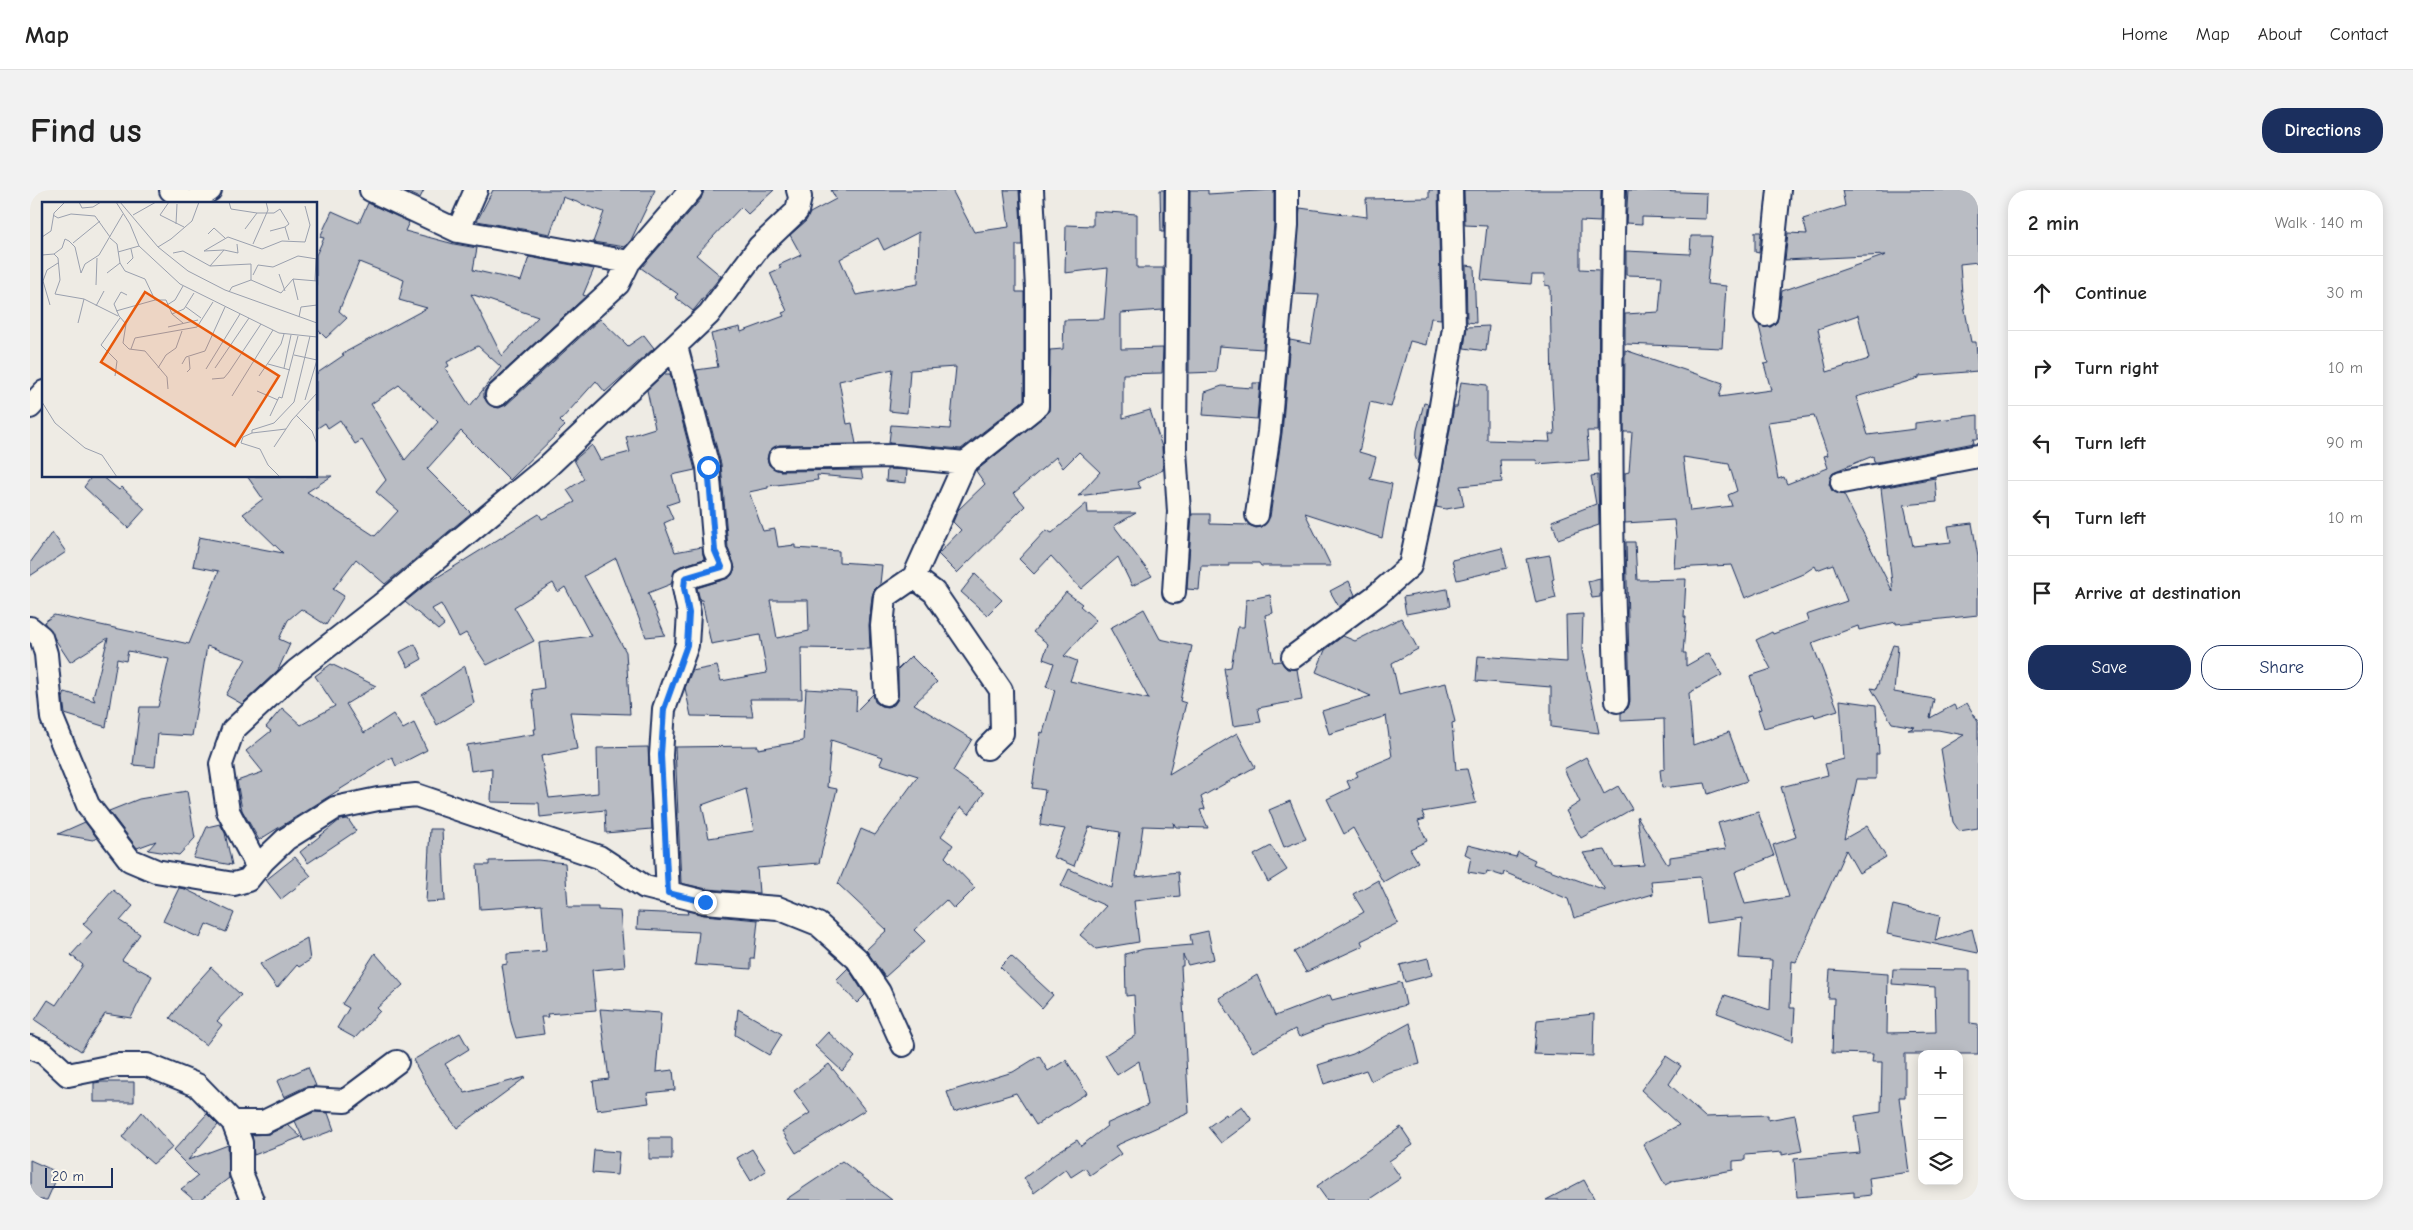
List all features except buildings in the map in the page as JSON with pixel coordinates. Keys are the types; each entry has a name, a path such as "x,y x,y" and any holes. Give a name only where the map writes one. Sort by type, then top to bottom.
{"street":[{"path":"171,190 186,202"},
{"path":"191,202 210,190"},
{"path":"371,190 458,231 629,262"},
{"path":"458,231 476,190"},
{"path":"497,395 618,284 629,262 691,190"},
{"path":"258,868 228,811 221,764 234,730 296,671 381,605 547,467 676,346 709,314 759,247 797,210 800,197 798,190"},
{"path":"886,694 882,626 885,597 914,577 965,464 1037,406 1037,289 1032,190"},
{"path":"1174,592 1180,512 1175,450 1177,190"},
{"path":"1257,515 1269,432 1287,225 1287,190"},
{"path":"1293,656 1377,595 1410,566 1429,477 1454,328 1451,190"},
{"path":"1614,190 1611,305 1612,578 1617,701"},
{"path":"1766,315 1779,190"},
{"path":"668,893 661,755 664,709 687,645 689,613 684,588 685,578 722,567 715,551 708,467 676,346"},
{"path":"30,408 42,394"},
{"path":"780,458 894,456 965,464"},
{"path":"1842,482 1978,456"},
{"path":"914,577 934,592 1001,690 1002,733 987,748"},
{"path":"30,628 41,637 46,654 52,718 88,805 130,860 156,871 234,884 248,880 286,839 335,808 378,798 416,795 599,858 645,887 705,902 778,908 818,924 857,959 879,992 903,1045"},
{"path":"30,1047 44,1053 68,1075 117,1065 147,1065 197,1085 233,1122 241,1143 241,1173 252,1200"},
{"path":"233,1122 264,1122 311,1099 346,1101 397,1062"}],"route":[{"path":"705,902 668,893 661,755 664,709 687,645 689,613 684,588 685,578 722,567 715,551 708,467"}]}
